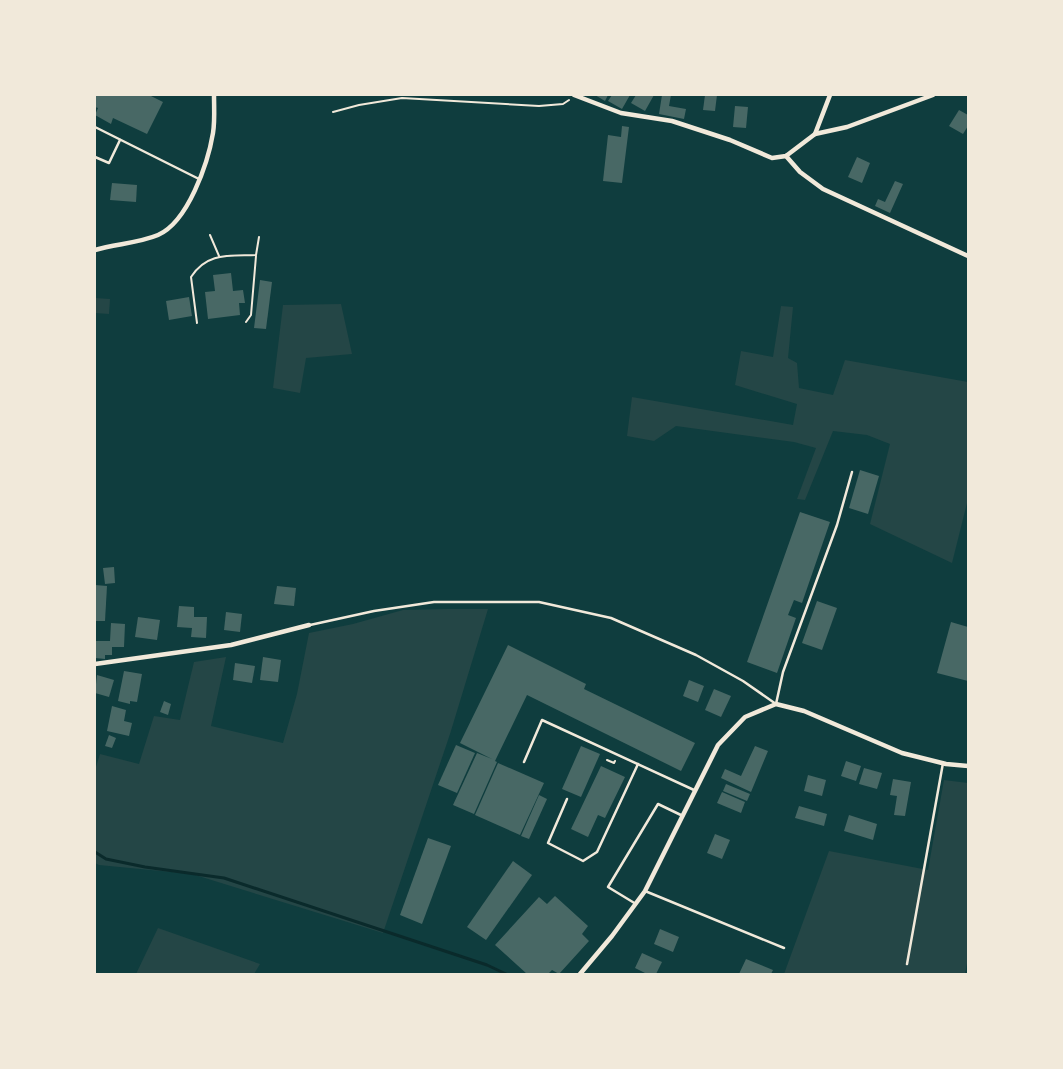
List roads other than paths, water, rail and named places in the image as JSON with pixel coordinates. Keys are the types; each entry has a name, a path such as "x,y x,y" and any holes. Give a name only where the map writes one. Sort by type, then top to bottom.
{"street":[{"path":"95,250 159,234 176,221 188,204 199,179 213,134 214,95"},
{"path":"815,134 830,95"},
{"path":"575,96 621,113 672,121 730,140 772,158 786,156 815,134 847,127 933,95"},
{"path":"786,156 800,172 823,188 968,256"},
{"path":"95,664 231,645 308,625"},
{"path":"580,974 645,892 718,745 745,717 776,704 804,711 902,753 943,763 968,766"}],"lane":[{"path":"95,127 199,179"},
{"path":"95,157 109,163 120,140"},
{"path":"308,625 374,610 434,602 539,602 611,618 696,655 743,681 776,704 783,672 837,524 852,472"},
{"path":"524,762 542,720 696,790"},
{"path":"907,964 943,763"},
{"path":"567,799 548,843 583,860 597,852 638,764"},
{"path":"636,904 608,887 658,804 683,816"},
{"path":"645,892 784,948"}],"waterway":[{"path":"95,852 106,859 145,867 224,878 487,965 506,974"}]}
